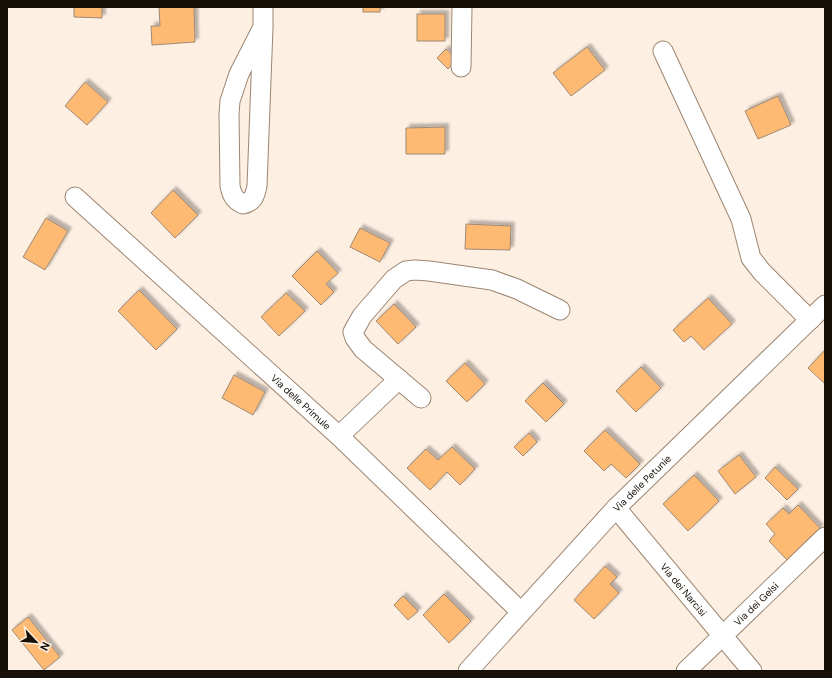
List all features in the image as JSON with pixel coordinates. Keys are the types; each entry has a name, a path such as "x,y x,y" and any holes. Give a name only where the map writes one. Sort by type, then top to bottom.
{"street":[{"path":"263,7 263,27 257,186 255,196 252,200 242,204 237,202 230,186 230,101 233,88 242,66 263,27"},
{"path":"461,67 462,7"},
{"path":"663,51 741,219 751,258 762,272 810,320"},
{"name":"Via delle Primule","path":"75,197 339,436 521,612"},
{"path":"421,398 363,349 355,338 353,332 358,320 389,284 406,271 429,271 492,280 517,289 560,310"},
{"name":"Via delle Petunie","path":"468,671 616,508 825,305"},
{"path":"339,436 399,379"},
{"name":"Via dei Narcisi","path":"616,508 752,671"},
{"name":"Via dei Gelsi","path":"686,671 825,537"}],"building":[{"path":"74,7 102,7 102,18 74,17"},
{"path":"159,7 194,7 195,42 152,45 151,26 160,26"},
{"path":"363,7 380,7 380,12 363,12"},
{"path":"417,14 445,14 445,41 417,41"},
{"path":"587,47 605,70 571,96 553,73"},
{"path":"446,49 457,59 448,69 437,58"},
{"path":"85,82 108,102 87,125 65,106"},
{"path":"778,96 791,125 758,139 745,111"},
{"path":"445,127 445,154 406,154 406,128"},
{"path":"173,190 198,215 175,238 151,213"},
{"path":"46,218 68,231 45,270 23,257"},
{"path":"466,224 511,226 510,250 465,249"},
{"path":"360,228 390,243 380,262 350,247"},
{"path":"317,251 338,273 326,284 334,292 321,305 292,276"},
{"path":"139,290 177,329 156,350 118,311"},
{"path":"286,293 305,311 279,336 261,317"},
{"path":"708,298 732,324 704,350 691,336 684,342 673,330"},
{"path":"394,304 416,327 398,344 376,321"},
{"path":"825,350 825,384 808,368"},
{"path":"465,363 485,384 467,402 446,381"},
{"path":"641,367 661,388 636,412 616,391"},
{"path":"234,375 265,392 253,415 222,398"},
{"path":"543,383 564,404 546,422 525,401"},
{"path":"605,430 640,464 626,478 611,464 604,471 584,451"},
{"path":"529,433 537,442 523,456 514,447"},
{"path":"452,447 475,469 460,485 447,472 430,490 407,468 426,449 438,460"},
{"path":"739,455 756,477 735,494 718,471"},
{"path":"775,467 798,489 787,500 765,478"},
{"path":"694,475 719,501 688,531 663,504"},
{"path":"798,505 820,528 787,560 769,541 775,534 766,524 783,508 789,514"},
{"path":"605,566 617,577 610,584 619,593 594,619 574,600"},
{"path":"444,594 471,621 449,643 423,615"},
{"path":"403,596 418,611 408,620 394,605"},
{"path":"28,617 60,657 44,670 12,630"}]}
